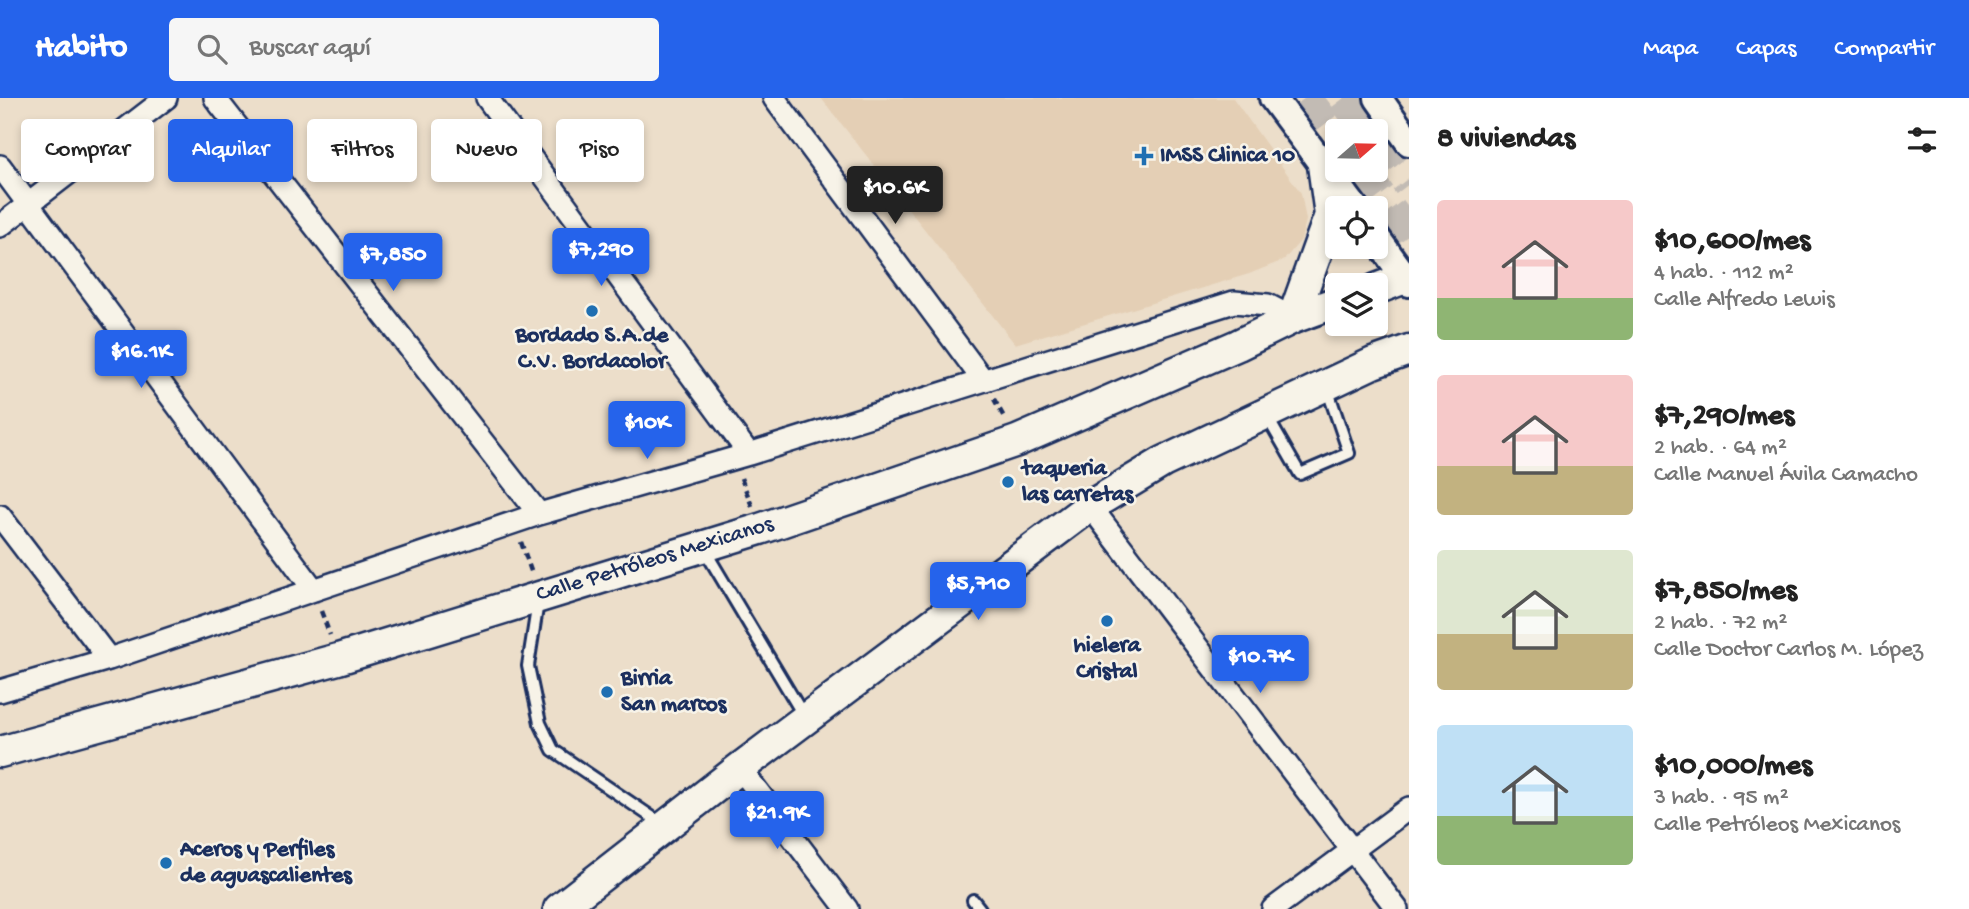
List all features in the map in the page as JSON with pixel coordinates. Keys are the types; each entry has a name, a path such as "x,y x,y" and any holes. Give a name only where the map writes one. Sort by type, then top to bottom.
{"main road":[{"path":"1293,318 1330,215 1323,165"},
{"name":"Calle Petróleos Mexicanos","path":"14,748 338,659 760,529 1017,441 1293,318 1325,306"},
{"path":"559,909 740,768 1090,506 1163,462 1373,363 1409,351"},
{"path":"1373,363 1409,364"}],"street":[{"path":"0,226 166,98"},
{"path":"215,98 538,513"},
{"path":"487,98 741,456"},
{"path":"774,98 984,380"},
{"path":"1272,98 1345,196"},
{"path":"1378,98 1409,142"},
{"path":"0,166 314,590"},
{"path":"1388,259 1400,282"},
{"path":"0,691 109,659 538,513 741,456 1234,302 1268,305 1293,318"},
{"path":"1090,506 1397,909"},
{"path":"0,516 109,659"},
{"path":"0,765 14,748"},
{"path":"740,768 847,909"},
{"path":"1273,909 1409,808"}],"lane":[{"path":"1266,414 1300,474 1349,453 1326,385"},
{"path":"703,547 806,719"},
{"path":"540,596 528,666 540,723 553,750 666,826"}],"path":[{"path":"984,380 1017,441"},
{"path":"741,456 760,529"},
{"path":"514,522 540,596"},
{"path":"314,590 338,659"}],"shaded area":[{"path":"821,98 1233,98 1301,193 1306,220 1301,240 1284,260 1249,274 1015,344"}],"tunnel":[{"path":"1305,98 1325,124"},
{"path":"1344,98 1360,119"},
{"path":"1388,156 1409,184"},
{"path":"1369,182 1409,235"}],"place":[{"name":"IMSS Clinica 10","path":"1144,156"},
{"name":"Bordado S.A.de C.V. Bordacolor","path":"592,311"},
{"name":"taqueria las carretas","path":"1008,482"},
{"name":"hielera Cristal","path":"1107,621"},
{"name":"Birria San marcos","path":"607,692"},
{"name":"Aceros y Perfiles de aguascalientes","path":"166,863"}]}
